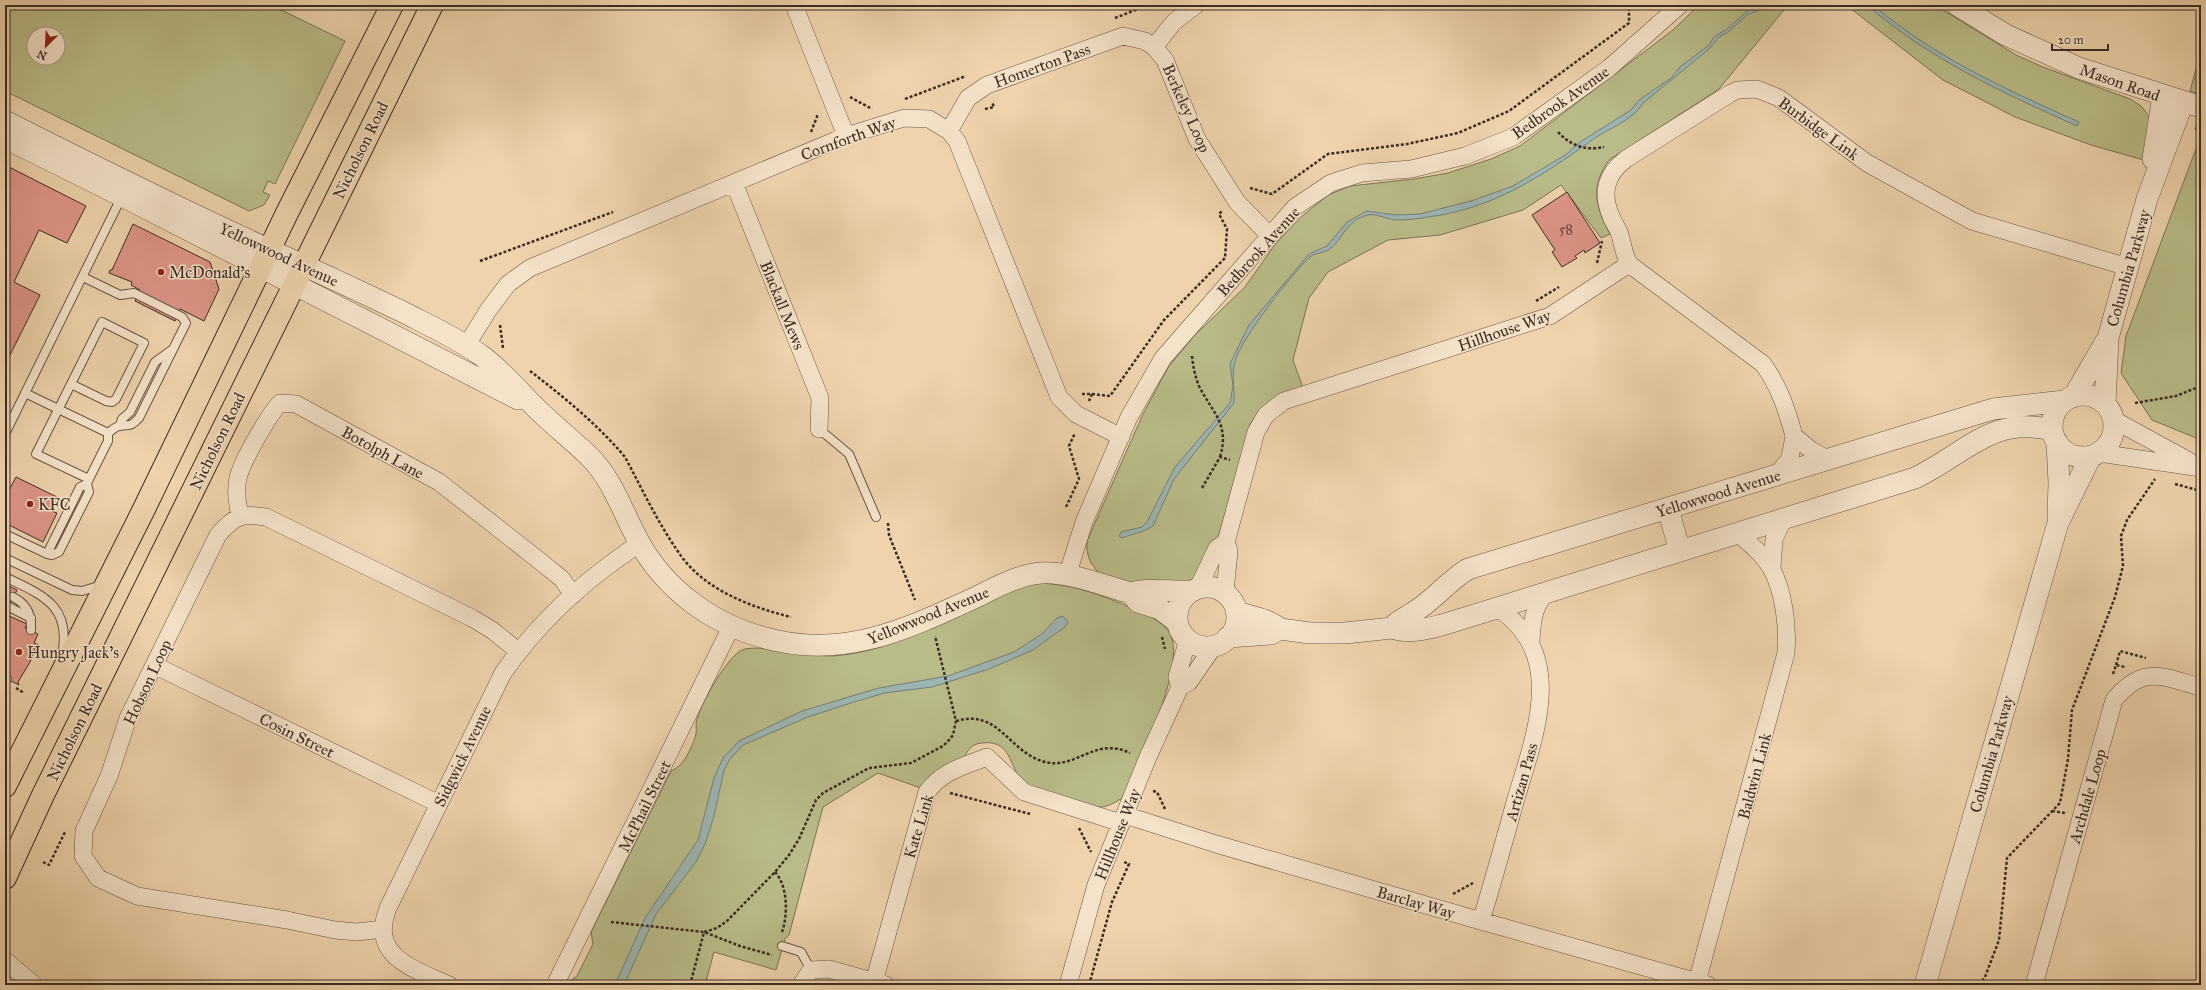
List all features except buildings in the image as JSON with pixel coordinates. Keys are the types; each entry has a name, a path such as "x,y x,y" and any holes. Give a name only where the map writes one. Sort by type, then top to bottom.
{"main road":[{"path":"5,786 392,5"},
{"name":"Nicholson Road","path":"5,878 43,796 432,5"}],"street":[{"path":"794,5 846,136"},
{"name":"Berkeley Loop","path":"1196,5 1174,22 1154,47 1165,60 1197,139 1237,202 1270,236"},
{"name":"Mason Road","path":"1957,5 2006,35 2079,68 2182,102"},
{"name":"Bedbrook Avenue","path":"1067,576 1084,522 1120,436 1129,417 1163,358 1295,207 1331,183 1362,173 1412,169 1465,156 1513,137 1608,68 1672,8"},
{"name":"Homerton Pass","path":"949,131 968,98 987,85 1123,36 1145,41 1154,47"},
{"name":"Burbidge Link","path":"1629,264 1622,247 1620,234 1606,203 1606,186 1612,172 1626,159 1731,93 1738,90 1757,89 1779,98 1886,174 1972,221 2128,267"},
{"name":"Columbia Parkway","path":"2109,412 2108,338 2147,199 2182,102"},
{"name":"Cornforth Way","path":"466,346 508,284 530,268 846,136 904,118 929,119 949,131 957,140 1059,397 1076,414 1120,436"},
{"name":"Yellowwood Avenue","path":"5,120 265,259 294,284 538,410"},
{"name":"Yellowwood Avenue","path":"5,138 122,196 265,259 303,265 357,290 466,346 486,359 592,460 614,490 640,543 655,567 671,584 698,607 731,627 764,638 799,645 861,642 896,631 1028,575 1044,573 1067,576 1131,593 1141,590 1170,592 1194,590"},
{"name":"Blackall Mews","path":"734,183 820,398 819,429"},
{"path":"1629,264 1763,364 1773,377 1782,396 1794,436 1790,458 1777,475"},
{"name":"Hillhouse Way","path":"1225,592 1229,551 1226,542 1256,432 1266,415 1284,401 1550,316 1629,264"},
{"name":"Columbia Parkway","path":"2069,399 2108,338"},
{"path":"2054,436 2053,419 2057,409 2069,399 2085,395 2096,397 2109,412 2200,467"},
{"name":"Yellowwood Avenue","path":"1392,628 1396,622 1420,608 1450,582 1468,569 1993,409 2069,399"},
{"name":"Botolph Lane","path":"240,515 236,491 238,477 241,470 269,415 280,403 296,404 439,482 542,562 562,579 573,595"},
{"path":"2095,455 2108,444 2114,433 2109,412"},
{"path":"1236,611 1249,618 1272,622 1280,629 1310,633 1346,633 1392,628 1399,631 1423,629 1545,594 1915,478 1929,471 1975,441 1995,432 2017,426 2036,426 2054,436 2066,452 2078,457 2095,455 2200,467"},
{"path":"1794,436 1811,450 1829,460"},
{"name":"Columbia Parkway","path":"2054,436 2059,483 2058,523"},
{"name":"Columbia Parkway","path":"1925,985 2058,523 2095,455"},
{"path":"1668,509 1680,551"},
{"path":"240,515 266,517 472,618 492,630 518,651"},
{"name":"Hobson Loop","path":"240,515 227,524 218,535 128,718 109,776 84,831 83,856 98,878 137,896 174,904 286,920 335,930 357,932 383,929"},
{"name":"Baldwin Link","path":"1702,983 1786,653 1786,621 1772,568 1774,539 1784,518"},
{"name":"Baldwin Link","path":"1737,533 1758,551 1772,568"},
{"name":"Hillhouse Way","path":"1194,590 1216,554 1217,548 1226,542"},
{"name":"Sidgwick Avenue","path":"383,929 388,908 503,673 518,651 573,595 603,570 640,543"},
{"path":"1221,642 1236,622 1236,611 1232,600 1225,592 1215,588 1194,590 1180,604 1177,622 1181,632 1188,640 1205,647 1221,642 1271,634 1280,629"},
{"name":"Yellowwood Avenue","path":"1131,593 1138,602 1160,609 1177,622"},
{"name":"Artizan Pass","path":"1481,921 1539,716 1539,677 1531,641 1533,614 1536,606 1545,594"},
{"name":"Artizan Pass","path":"1497,608 1517,622 1531,641"},
{"name":"McPhail Street","path":"555,985 731,627"},
{"name":"Hillhouse Way","path":"1068,985 1096,885 1136,785 1180,687 1178,677 1188,640"},
{"name":"Hillhouse Way","path":"1180,687 1189,682 1221,642"},
{"name":"Cosin Street","path":"154,666 439,804"},
{"name":"Archdale Loop","path":"2034,985 2114,700 2125,687 2136,679 2154,675 2201,687"},
{"name":"Kate Link","path":"880,984 927,792 935,780 945,774 987,757 1024,792 1123,819"},
{"name":"Barclay Way","path":"1123,819 1216,844 1702,983"},
{"path":"383,929 384,938 390,950 403,962 449,985"},
{"path":"5,960 34,985"},
{"path":"801,985 811,970 829,969 880,984"}],"lane":[{"path":"5,434 122,196"},
{"path":"83,277 120,295 134,293 184,319 186,323 175,348 138,418 127,426 120,426 108,433"},
{"path":"71,384 106,401 114,401 144,343 102,322 71,384 59,409 36,454 88,482"},
{"path":"25,393 108,433"},
{"path":"819,429 849,454 875,514"},
{"path":"5,534 47,554 55,554 63,547 89,492 88,482 108,441 108,433"},
{"path":"5,558 72,590 82,591 107,582"},
{"path":"5,577 38,593 53,603 59,615 63,633 63,650 56,685"},
{"path":"13,597 25,605 31,618 31,630"},
{"path":"9,607 31,618"},
{"path":"781,942 801,952 811,970"}],"path":[{"path":"1558,132 1577,146 1591,149 1604,147"},
{"path":"1192,356 1200,386 1222,425 1222,449 1220,457"},
{"path":"2135,403 2176,396 2201,386"},
{"path":"1066,506 1079,479 1068,446 1083,417"},
{"path":"1979,985 1985,977 1999,940 2008,858 2060,803 2068,759 2072,710 2115,597 2123,566 2121,536 2127,520 2159,473"},
{"path":"2171,483 2201,491"},
{"path":"875,514 883,507 888,517 889,535 915,600"},
{"path":"739,600 769,612 791,617"},
{"path":"1161,634 1164,641 1165,656"},
{"path":"704,932 717,928 727,921 775,872 792,850 816,800 823,793 870,768 903,765 918,760 949,740 954,735 956,721 935,635"},
{"path":"956,721 967,717 988,721 1034,757 1055,764 1071,760 1101,748 1123,750 1131,753"},
{"path":"1128,760 1134,746"},
{"path":"1136,785 1157,792 1168,816"},
{"path":"930,787 1034,816"},
{"path":"1071,825 1079,827 1090,852 1129,864 1112,902 1089,985"},
{"path":"775,872 784,890 786,910 781,942"},
{"path":"1452,894 1474,883 1475,876 1493,881"},
{"path":"611,922 704,932 740,946 776,957"},
{"path":"690,985 704,932"}],"green space":[{"path":"5,5 271,5 345,41 275,184 268,181 263,192 270,195 264,205 249,211 5,91"},
{"path":"1699,5 1788,5 1719,89 1609,160 1599,179 1597,197 1601,214 1610,234 1601,238 1561,185 1523,210 1440,235 1388,240 1328,272 1309,298 1293,360 1303,388 1258,414 1250,424 1219,535 1199,575 1191,583 1147,588 1100,574 1089,559 1087,541 1143,414 1169,366 1194,336 1245,287 1276,243 1301,217 1328,195 1350,186 1414,179 1448,173 1491,159 1520,146 1673,30"},
{"path":"1846,5 1935,5 2016,55 2043,67 2130,99 2141,106 2150,117 2147,161 2091,145 2015,117 1943,80"},
{"path":"2201,51 2201,95 2190,91"},
{"path":"2201,142 2201,440 2152,420 2121,373 2126,336 2197,146"},
{"path":"1035,583 1068,586 1110,599 1156,620 1171,636 1174,651 1172,670 1166,693 1149,740 1124,797 1108,806 1096,807 1033,789 1021,780 1005,751 1000,746 992,743 981,743 974,745 967,752 963,761 934,774 921,788 878,773 823,807 789,935 785,939 776,970 714,952 705,985 565,985 577,976 593,944 591,932 671,771 680,765 690,750 696,734 697,719 709,693 721,672 734,656 740,651 757,648 824,656 857,653 881,647 927,630 1017,588"}],"water":[{"path":"1756,5 1762,5 1759,10 1747,15 1728,32 1719,37 1709,49 1643,103 1633,115 1598,136 1535,179 1495,199 1451,213 1403,220 1388,219 1378,215 1368,215 1354,221 1333,246 1326,251 1311,256 1292,276 1268,306 1239,351 1235,361 1233,376 1234,403 1174,479 1153,526 1144,531 1121,538 1119,536 1121,532 1142,527 1147,522 1175,467 1230,403 1233,386 1230,364 1249,325 1309,254 1327,246 1347,222 1367,211 1396,215 1420,214 1471,201 1513,186 1567,154 1580,142 1631,110 1639,100 1671,78 1680,67 1709,45 1714,37 1727,29"},
{"path":"1867,5 1873,5 1897,24 1946,57 2024,97 2079,122 2077,126 1994,87 1941,58 1916,42"},
{"path":"1063,616 1068,622 1065,627 1033,650 989,669 932,687 884,693 848,704 808,717 743,745 730,759 724,770 714,816 705,844 696,862 656,914 624,985 615,985 645,918 698,840 714,778 723,758 739,741 802,711 879,688 948,676 1014,652 1042,634 1057,618"}],"place":[{"name":"McDonald's","path":"161,272"},
{"name":"KFC","path":"30,504"},
{"name":"Hungry Jack's","path":"19,652"}]}
